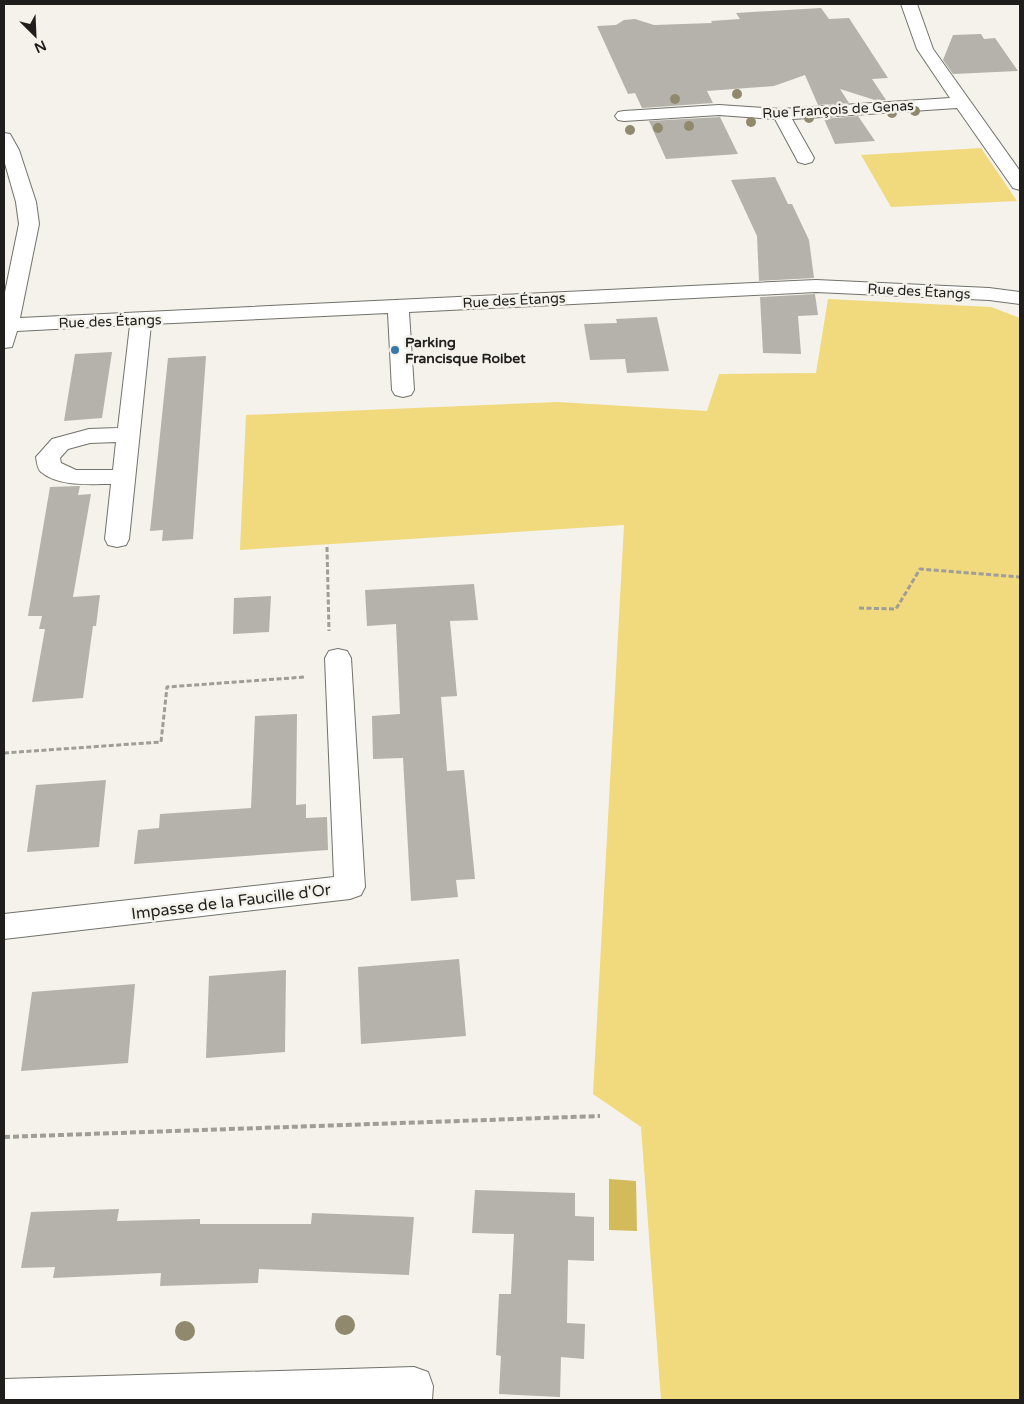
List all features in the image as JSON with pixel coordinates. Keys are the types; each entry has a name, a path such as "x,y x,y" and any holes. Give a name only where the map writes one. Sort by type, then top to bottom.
{"street":[{"path":"909,4 925,49 1020,184"},
{"name":"Rue François de Genas","path":"624,116 719,110 781,114 963,102"},
{"path":"781,114 805,158"},
{"path":"4,138 10,150 26,202 29,224 6,334"},
{"name":"Rue des Étangs","path":"6,334 141,320 816,286 989,294 1020,298"},
{"path":"398,307 403,390"},
{"path":"117,539 141,320"},
{"path":"124,477 72,477 50,467 48,457 60,444 89,436 129,434"},
{"name":"Impasse de la Faucille d'Or","path":"4,927 350,887 338,666"},
{"path":"4,1398 414,1386 413,1400"}],"path":[{"path":"327,546 330,659 338,666"},
{"path":"859,608 896,610 920,569 1020,577"},
{"path":"4,753 161,742 167,687 338,666"},
{"path":"4,1137 600,1116"}],"shaded area":[{"path":"981,148 1017,201 891,207 861,155"},
{"path":"828,299 991,307 1020,318 1020,1400 661,1400 641,1127 593,1094 624,525 240,550 246,415 558,402 707,411 719,374 816,373"},
{"path":"609,1179 636,1181 637,1231 609,1230"}],"building":[{"path":"821,8 829,19 849,18 888,78 872,79 886,100 878,101 840,89 849,103 818,105 805,75 774,86 707,91 713,103 642,108 635,93 628,94 597,26 616,25 624,20 635,19 654,25 712,23 711,21 740,19 736,13"},
{"path":"981,34 984,39 995,38 1018,71 953,74 943,60 953,35"},
{"path":"858,116 875,141 835,144 824,119"},
{"path":"720,117 738,154 666,159 649,121"},
{"path":"775,177 788,204 792,204 809,240 814,278 759,281 757,236 731,180"},
{"path":"815,294 818,315 798,316 801,354 763,353 760,297"},
{"path":"657,317 669,371 627,373 625,359 590,360 584,324 617,323 616,319"},
{"path":"112,352 102,418 64,421 75,354"},
{"path":"206,356 193,539 162,541 163,530 150,531 168,358"},
{"path":"80,486 78,495 91,494 73,597 100,595 96,626 93,626 83,698 32,702 45,629 39,629 42,616 28,616 50,487"},
{"path":"474,584 478,620 450,621 457,696 441,697 447,771 464,770 475,879 456,880 458,897 411,901 403,758 373,759 372,716 400,714 396,624 367,626 365,590"},
{"path":"271,596 269,632 233,634 234,598"},
{"path":"297,714 296,805 306,804 306,818 327,817 328,850 134,864 138,830 159,828 160,814 251,808 255,716"},
{"path":"106,780 99,847 27,852 36,785"},
{"path":"459,959 466,1036 361,1044 358,967"},
{"path":"286,970 285,1052 206,1058 209,976"},
{"path":"135,984 128,1063 21,1071 32,992"},
{"path":"475,1190 575,1193 575,1216 594,1217 594,1261 568,1260 567,1323 585,1324 584,1359 561,1357 560,1397 499,1394 501,1356 496,1355 499,1294 511,1294 514,1234 472,1233"},
{"path":"119,1209 117,1221 200,1219 200,1224 311,1224 312,1213 414,1217 409,1275 259,1269 258,1283 160,1286 161,1273 53,1278 55,1267 21,1268 31,1212"}],"place":[{"name":"Parking Francisque Roibet","path":"395,350"}]}
